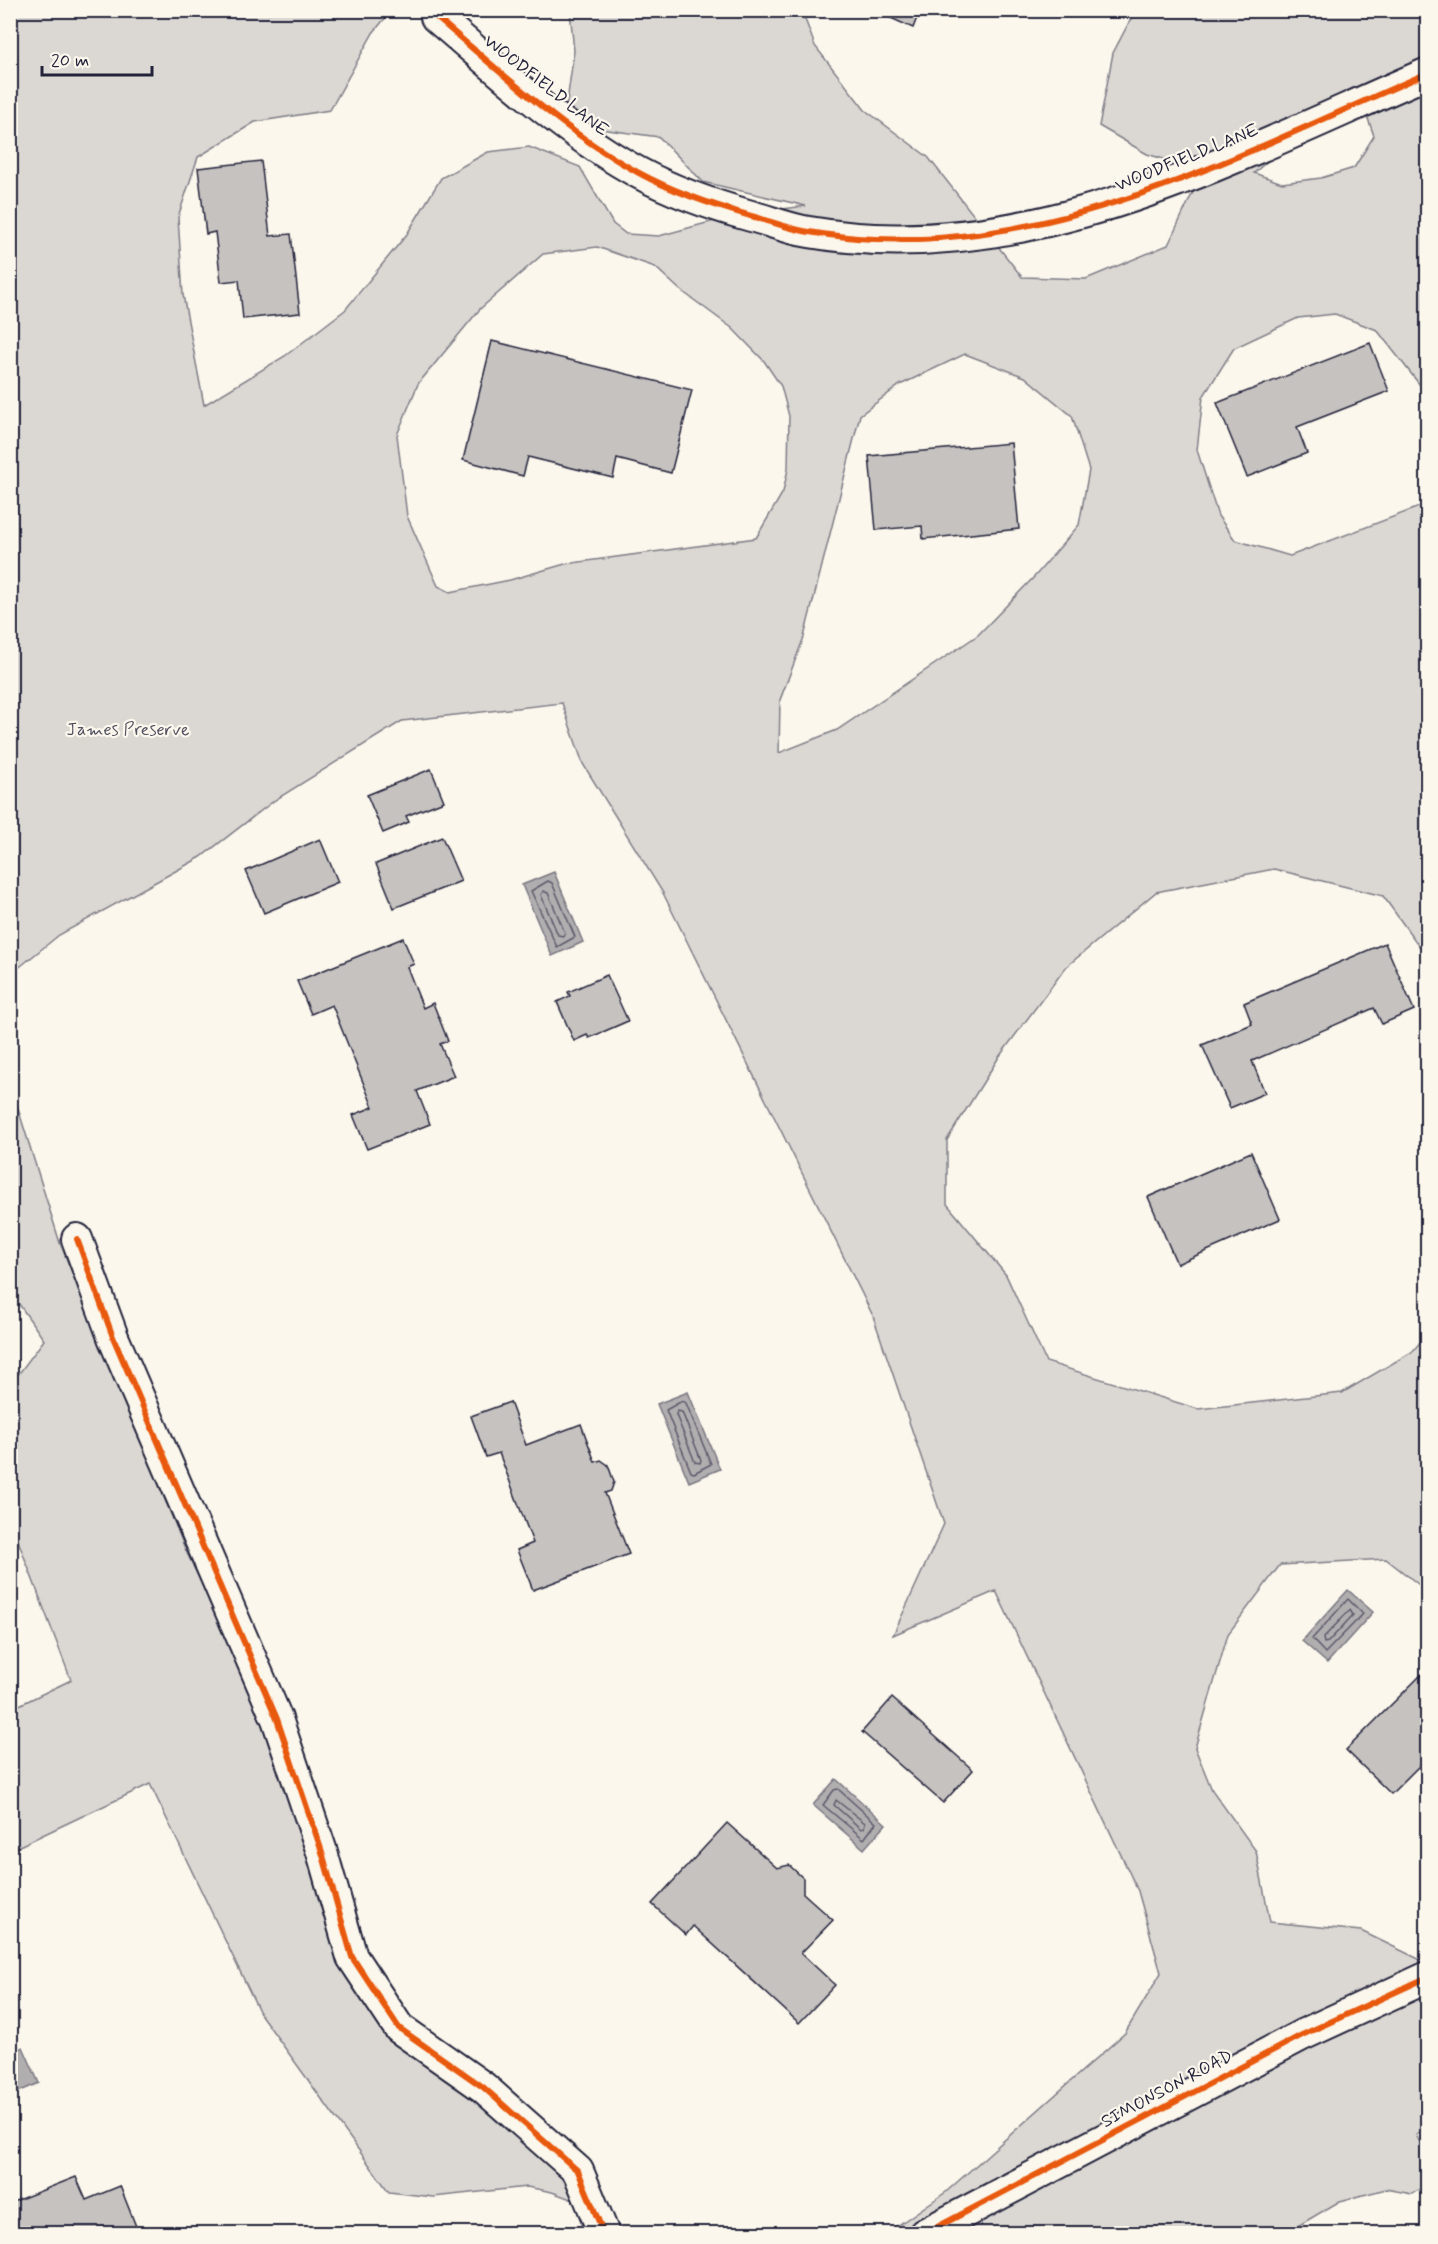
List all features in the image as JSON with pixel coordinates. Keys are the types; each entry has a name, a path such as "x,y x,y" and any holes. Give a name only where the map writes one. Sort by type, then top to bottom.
{"street":[{"name":"WOODFIELD LANE","path":"436,16 574,131 639,173 703,202 808,232 890,239 964,237 1043,224 1147,194 1428,73"},
{"path":"77,1239 113,1337 276,1719 322,1852 352,1957 399,2028 483,2087 578,2170 604,2234"},
{"name":"SIMONSON ROAD","path":"924,2234 1302,2035 1428,1977"}],"green space":[{"name":"James Preserve","path":"11,11 391,11 373,33 330,110 255,122 198,157 178,217 183,295 204,405 285,356 345,310 407,234 441,178 488,152 529,147 580,167 613,224 626,234 659,236 736,215 806,206 703,182 659,137 564,124 574,51 570,11 802,11 815,46 865,110 928,157 1022,277 1086,279 1168,245 1203,171 1147,154 1099,126 1113,53 1135,11 1427,11 1427,394 1377,330 1335,314 1298,318 1234,348 1203,397 1197,450 1218,516 1235,540 1290,556 1427,504 1427,957 1383,896 1274,869 1156,892 1066,967 999,1057 947,1140 947,1204 1006,1275 1046,1362 1198,1409 1342,1393 1412,1352 1427,1334 1427,1591 1386,1559 1280,1565 1228,1634 1195,1748 1212,1790 1256,1851 1270,1922 1361,1931 1427,1963 1427,2128 1416,2135 1427,2155 1427,2184 1412,2194 1386,2189 1340,2201 1286,2233 887,2233 946,2192 1125,2033 1161,1973 1138,1891 996,1591 893,1635 944,1524 873,1316 663,893 583,764 562,703 402,721 275,800 201,857 59,935 11,974","holes":["1362,101 1374,136 1354,168 1321,178 1282,183 1254,173 1288,143","597,247 655,267 679,289 732,328 764,361 781,386 789,416 788,469 783,492 756,538 565,564 510,580 450,592 438,586 407,516 397,435 418,384 480,309 543,254","965,354 1025,377 1072,416 1089,470 1079,525 1036,575 978,635 837,730 779,753 780,700 804,637 860,415 900,385"]},
{"path":"10,1083 60,1243 186,1551 264,1712 348,1965 571,2172 596,2233 583,2233 576,2201 552,2192 527,2187 433,2197 389,2192 261,2015 150,1784 11,1850 11,1709 71,1680 11,1522 11,1384 44,1340 19,1304 11,1309"}],"water":[{"path":"554,872 583,942 552,956 522,885"},
{"path":"688,1392 720,1469 689,1482 657,1404"},
{"path":"1348,1590 1373,1612 1327,1663 1302,1641"},
{"path":"836,1779 886,1824 864,1849 813,1805"},
{"path":"23,2047 39,2083 11,2095 11,2052"}],"building":[{"path":"873,10 920,10 913,28"},
{"path":"261,161 270,236 291,234 300,313 243,319 239,280 221,282 215,232 206,234 198,168"},
{"path":"492,341 692,390 671,473 617,459 613,478 528,457 523,476 463,460"},
{"path":"1370,343 1389,391 1297,427 1307,453 1247,477 1217,403"},
{"path":"1011,443 1019,529 923,539 922,526 876,530 869,456"},
{"path":"431,769 444,801 406,816 409,822 383,833 367,795"},
{"path":"442,837 461,881 394,908 376,864"},
{"path":"320,839 338,882 264,913 246,871"},
{"path":"403,938 414,964 407,967 423,1008 433,1003 448,1041 440,1044 454,1076 417,1091 430,1124 367,1149 353,1115 373,1107 332,1005 311,1014 297,981"},
{"path":"1385,943 1414,1010 1382,1024 1374,1008 1252,1061 1265,1093 1230,1108 1202,1045 1252,1024 1244,1003"},
{"path":"607,975 628,1021 589,1038 587,1035 574,1041 557,1002 570,996 568,992"},
{"path":"1251,1152 1280,1219 1177,1264 1148,1197"},
{"path":"510,1402 526,1445 581,1424 595,1462 601,1460 608,1465 614,1482 611,1491 605,1493 629,1554 533,1590 517,1550 533,1543 499,1453 486,1457 471,1416"},
{"path":"1428,1668 1428,1757 1391,1794 1346,1750"},
{"path":"892,1698 973,1770 943,1803 862,1732"},
{"path":"727,1823 777,1868 789,1865 803,1878 803,1893 833,1920 801,1953 835,1985 799,2023 693,1926 686,1935 652,1904"},
{"path":"76,2177 86,2200 120,2186 139,2234 10,2234 10,2203"}],"cycle path":[{"path":"436,17 559,120 611,157 652,180 708,203 794,229 891,240 971,235 1050,221 1128,198 1280,139 1428,73"},
{"path":"77,1239 113,1337 277,1719 322,1852 352,1957 399,2028 483,2087 578,2171 604,2234"},
{"path":"924,2234 1302,2035 1428,1977"}]}
